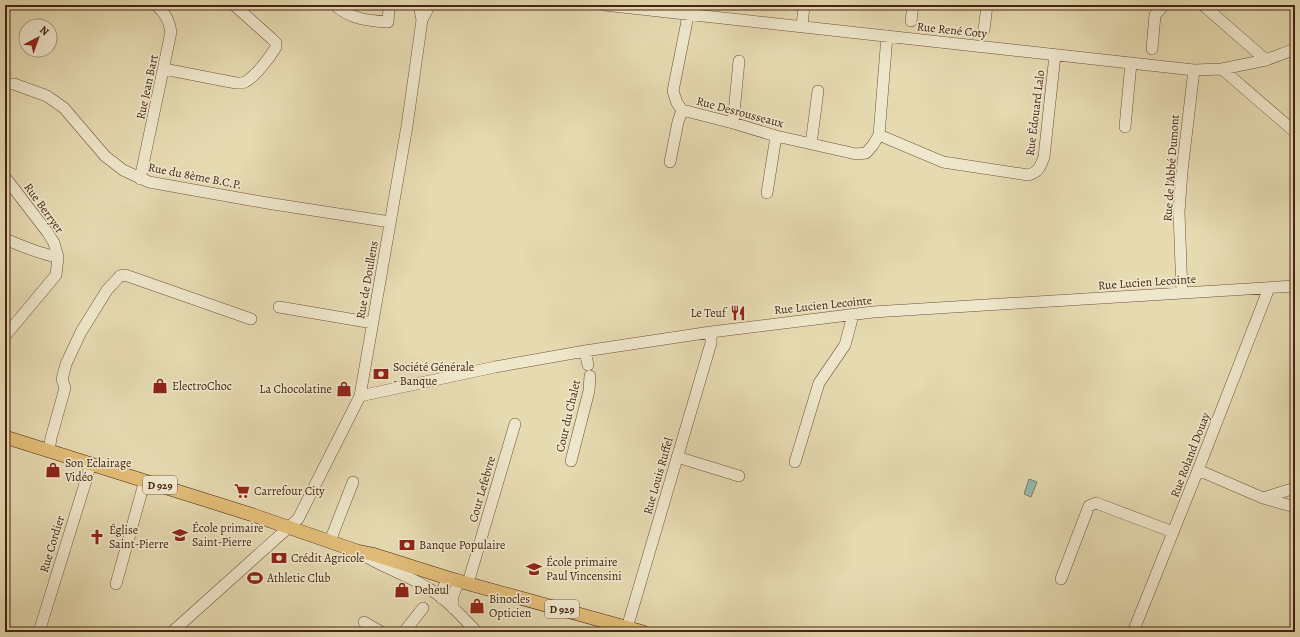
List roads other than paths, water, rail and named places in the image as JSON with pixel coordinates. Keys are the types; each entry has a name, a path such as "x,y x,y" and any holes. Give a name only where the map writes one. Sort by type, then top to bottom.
{"main road":[{"name":"D 929","path":"6,439 145,480 290,527 358,551 643,632"}],"street":[{"name":"Rue Jean Bart","path":"140,179 171,32 170,23 167,17 156,5"},
{"path":"164,69 236,83 244,82 252,77 272,53 276,47 276,43 234,5"},
{"path":"335,5 342,12 368,21 388,22 389,7 385,5"},
{"name":"Rue de Doullens","path":"172,632 298,519 360,396 407,126 422,20 419,5"},
{"name":"Rue de Doullens","path":"422,20 430,5"},
{"name":"Rue René Coty","path":"604,5 688,10 802,27 1194,70 1222,69 1266,60 1295,49"},
{"path":"802,27 804,5"},
{"path":"911,21 913,5"},
{"path":"984,30 987,5"},
{"path":"1152,49 1155,15 1164,5"},
{"path":"1203,5 1266,60"},
{"name":"Rue Desrousseaux","path":"688,10 674,91 677,103 682,110 776,136 856,154 866,153 879,135"},
{"path":"879,135 887,36"},
{"name":"Rue Édouard Lalo","path":"879,135 943,162 1028,175 1035,173 1040,168 1044,157 1055,55"},
{"path":"733,123 739,61"},
{"path":"1125,127 1131,63"},
{"path":"1222,69 1295,132"},
{"name":"Rue de l'Abbé Dumont","path":"1182,293 1179,212 1182,171 1194,70"},
{"name":"Rue du 8ème B.C.P.","path":"5,84 14,84 47,96 64,108 105,156 123,170 140,179 149,182 267,203 390,222"},
{"path":"812,144 818,91"},
{"path":"670,162 682,110"},
{"path":"767,192 776,136"},
{"name":"Rue Berryer","path":"5,177 48,233 54,243 58,257"},
{"path":"5,239 46,255 58,257 56,275 6,332"},
{"path":"49,451 51,438 65,388 62,379 66,364 82,332 107,290 120,276 125,275 251,319"},
{"name":"Rue Lucien Lecointe","path":"360,396 495,367 585,351 711,332 854,315 1295,286"},
{"name":"Rue Roland Douay","path":"1133,632 1269,288"},
{"path":"279,307 373,324"},
{"path":"795,462 819,383 845,345 854,315"},
{"name":"Rue Louis Ruffel","path":"627,628 711,343 711,332"},
{"name":"Cour du Chalet","path":"571,461 589,391 589,370 585,351"},
{"name":"Cour Lefebvre","path":"458,580 515,424"},
{"path":"677,457 739,476"},
{"name":"Rue Cordier","path":"43,622 88,474 90,463"},
{"path":"1198,470 1263,498 1295,507"},
{"path":"116,584 145,480"},
{"path":"330,541 353,482"},
{"path":"1263,498 1295,488"},
{"path":"1061,579 1089,506 1096,503 1173,532"},
{"name":"D 929","path":"358,551 372,561 414,580 437,594 453,608"},
{"path":"404,632 425,605 437,594 458,580"},
{"path":"458,580 453,596 453,608 477,632"},
{"path":"364,622 381,632"}],"water":[{"path":"1029,479 1037,482 1031,497 1024,494"}],"place":[{"name":"Le Teuf","path":"738,313"},
{"name":"Société Générale - Banque","path":"381,374"},
{"name":"ElectroChoc","path":"160,386"},
{"name":"La Chocolatine","path":"344,389"},
{"name":"Son Eclairage Vidéo","path":"53,470"},
{"name":"Carrefour City","path":"242,491"},
{"name":"École primaire Saint-Pierre","path":"180,535"},
{"name":"Église Saint-Pierre","path":"97,537"},
{"name":"Banque Populaire","path":"407,545"},
{"name":"Crédit Agricole","path":"279,558"},
{"name":"École primaire Paul Vincensini","path":"534,569"},
{"name":"Athletic Club","path":"255,578"},
{"name":"Deheul","path":"402,590"},
{"name":"Binocles Opticien","path":"477,606"}]}
